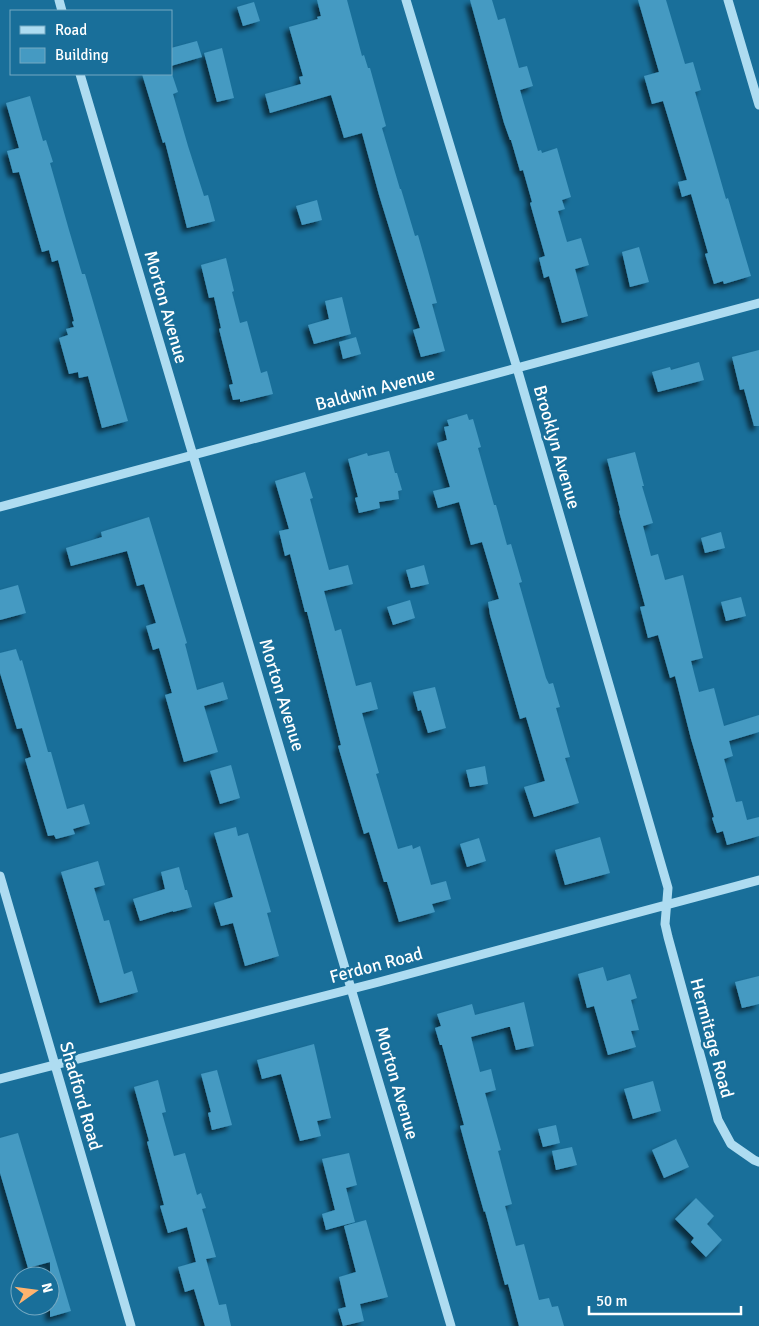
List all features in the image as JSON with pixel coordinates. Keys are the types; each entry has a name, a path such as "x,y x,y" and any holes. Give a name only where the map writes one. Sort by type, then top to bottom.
{"street":[{"name":"Brooklyn Avenue","path":"406,0 517,368 668,888 666,904"},
{"path":"728,0 759,104"},
{"name":"Morton Avenue","path":"80,75 451,1326"},
{"name":"Baldwin Avenue","path":"0,507 759,303"},
{"name":"Shadford Road","path":"0,876 131,1326"},
{"name":"Ferdon Road","path":"0,1079 759,880"},
{"name":"Hermitage Road","path":"666,904 665,924 668,937 718,1120 731,1144 759,1162"}],"building":[{"path":"317,0 347,0 362,56 364,55 368,68 370,68 386,126 382,128 400,189 415,236 418,235 426,263 437,303 432,304 445,351 421,357 413,330 420,328 362,133 344,138 331,95 270,113 265,94 301,84 299,77 303,76 289,27 318,19 317,17 321,16"},
{"path":"470,0 492,0 498,20 505,18 519,68 527,66 533,86 520,90 538,151 541,150 542,153 557,148 571,197 562,200 565,209 558,211 567,242 581,238 589,265 575,269 588,316 562,323 549,276 544,278 539,258 545,256 530,203 532,202 523,170 520,171 504,123"},
{"path":"638,0 666,0 685,64 693,62 701,90 695,92 751,276 724,284 723,281 714,284 705,254 708,253 691,194 682,197 678,182 687,180 663,101 652,104 644,76 659,72"},
{"path":"254,2 260,21 243,26 237,7"},
{"path":"197,41 202,57 172,66 172,48"},
{"path":"222,48 234,98 217,102 204,53"},
{"path":"172,74 178,92 173,94 188,146 204,196 208,195 215,221 187,228 165,142 163,143 142,75"},
{"path":"30,96 43,141 46,140 53,162 50,163 69,230 82,274 85,274 128,421 102,428 88,376 79,378 78,372 69,374 59,338 68,335 66,329 74,327 72,322 74,321 58,260 52,262 49,250 42,252 19,172 13,173 7,151 19,148 6,103"},
{"path":"317,200 322,220 302,225 296,206"},
{"path":"639,247 649,282 630,287 622,252"},
{"path":"226,258 240,323 247,321 261,373 267,371 273,394 240,402 240,399 233,400 229,385 233,384 219,329 221,328 214,297 209,298 201,265"},
{"path":"342,297 351,334 314,344 308,325 329,319 325,301"},
{"path":"356,337 361,354 343,359 339,342"},
{"path":"759,350 759,426 754,426 744,389 740,390 732,357"},
{"path":"699,362 704,380 658,392 652,372 670,367 671,370"},
{"path":"467,414 469,420 473,419 481,447 478,448 507,545 511,544 522,582 519,583 546,678 549,684 553,683 560,707 556,708 570,757 565,758 579,803 534,817 524,787 545,781 526,717 520,719 490,615 488,602 499,599 482,542 471,545 459,502 438,508 433,491 450,487 437,443 447,440 444,427 449,426 447,420"},
{"path":"389,451 402,490 398,491 399,499 379,502 380,508 359,513 355,498 358,497 348,459 367,453 368,456"},
{"path":"635,452 644,486 642,486 653,523 643,526 651,556 658,554 665,580 683,575 703,658 691,661 699,692 714,688 724,726 759,715 759,732 729,741 733,756 724,759 736,802 742,801 747,820 759,817 759,836 727,845 723,831 717,833 712,818 714,817 675,676 670,678 658,635 648,638 640,607 645,606 607,459"},
{"path":"305,472 313,498 310,499 329,570 348,565 353,584 324,591 335,631 341,629 356,686 371,682 378,709 362,713 379,773 376,774 398,849 412,845 413,849 420,846 431,885 446,881 451,899 432,904 435,912 399,922 387,882 384,882 369,832 364,834 338,746 341,745 307,612 305,612 290,554 285,556 279,531 289,529 275,481"},
{"path":"149,517 187,643 185,644 197,690 223,682 228,699 204,706 218,752 184,762 165,695 172,693 159,648 153,650 146,626 156,623 144,584 137,586 127,551 71,566 66,548 102,537 101,532"},
{"path":"721,532 725,548 705,553 701,538"},
{"path":"424,565 429,584 411,588 406,570"},
{"path":"18,585 26,613 0,620 0,590"},
{"path":"741,597 746,616 726,621 721,602"},
{"path":"410,600 415,618 393,625 387,607"},
{"path":"16,649 20,661 22,660 48,752 51,752 67,809 84,804 90,824 73,829 75,834 56,839 54,835 48,836 25,759 31,757 22,728 17,729 0,673 0,653"},
{"path":"435,687 446,728 428,733 421,710 418,711 413,692"},
{"path":"231,765 240,798 220,804 210,771"},
{"path":"485,766 488,784 470,787 466,770"},
{"path":"236,827 238,836 248,833 271,912 267,913 279,956 245,966 233,923 221,926 214,903 233,897 214,833"},
{"path":"600,837 610,873 565,885 555,850"},
{"path":"479,838 486,861 467,867 460,844"},
{"path":"98,861 105,885 94,888 104,921 109,920 124,974 132,971 138,992 100,1003 61,872"},
{"path":"179,867 192,907 140,921 133,899 165,889 161,872"},
{"path":"603,967 607,981 630,974 637,998 631,1000 639,1030 631,1031 636,1047 608,1055 594,1006 587,1008 578,974"},
{"path":"759,976 759,1004 742,1008 735,982"},
{"path":"524,1002 534,1046 516,1050 510,1027 471,1037 480,1072 491,1069 496,1090 485,1093 501,1150 498,1151 512,1204 505,1206 516,1246 524,1244 539,1300 549,1298 552,1307 558,1306 564,1326 519,1326 508,1284 505,1285 469,1159 460,1126 464,1125 442,1045 440,1045 435,1028 441,1026 437,1014 472,1004 475,1015"},
{"path":"314,1044 331,1118 317,1121 321,1136 300,1141 281,1074 262,1079 257,1060"},
{"path":"217,1070 232,1125 212,1130 208,1113 211,1112 201,1074"},
{"path":"158,1080 166,1112 162,1113 174,1156 185,1153 197,1195 201,1193 206,1208 202,1209 216,1257 206,1259 219,1305 226,1304 231,1326 205,1326 194,1289 185,1292 178,1267 196,1262 187,1227 168,1233 160,1206 164,1205 134,1087"},
{"path":"653,1081 661,1111 633,1119 624,1089"},
{"path":"556,1125 560,1143 543,1147 538,1129"},
{"path":"18,1133 58,1266 50,1266 50,1262 27,1266 0,1173 0,1138"},
{"path":"676,1139 689,1167 664,1178 652,1150"},
{"path":"572,1147 577,1165 556,1170 552,1151"},
{"path":"349,1153 357,1185 346,1188 355,1222 326,1230 322,1214 335,1210 322,1159"},
{"path":"696,1198 714,1216 707,1224 722,1240 706,1257 691,1242 694,1238 675,1219"},
{"path":"366,1220 388,1297 360,1304 364,1321 343,1326 338,1309 346,1307 339,1277 356,1272 344,1226"},
{"path":"60,1274 71,1311 60,1314"}]}
